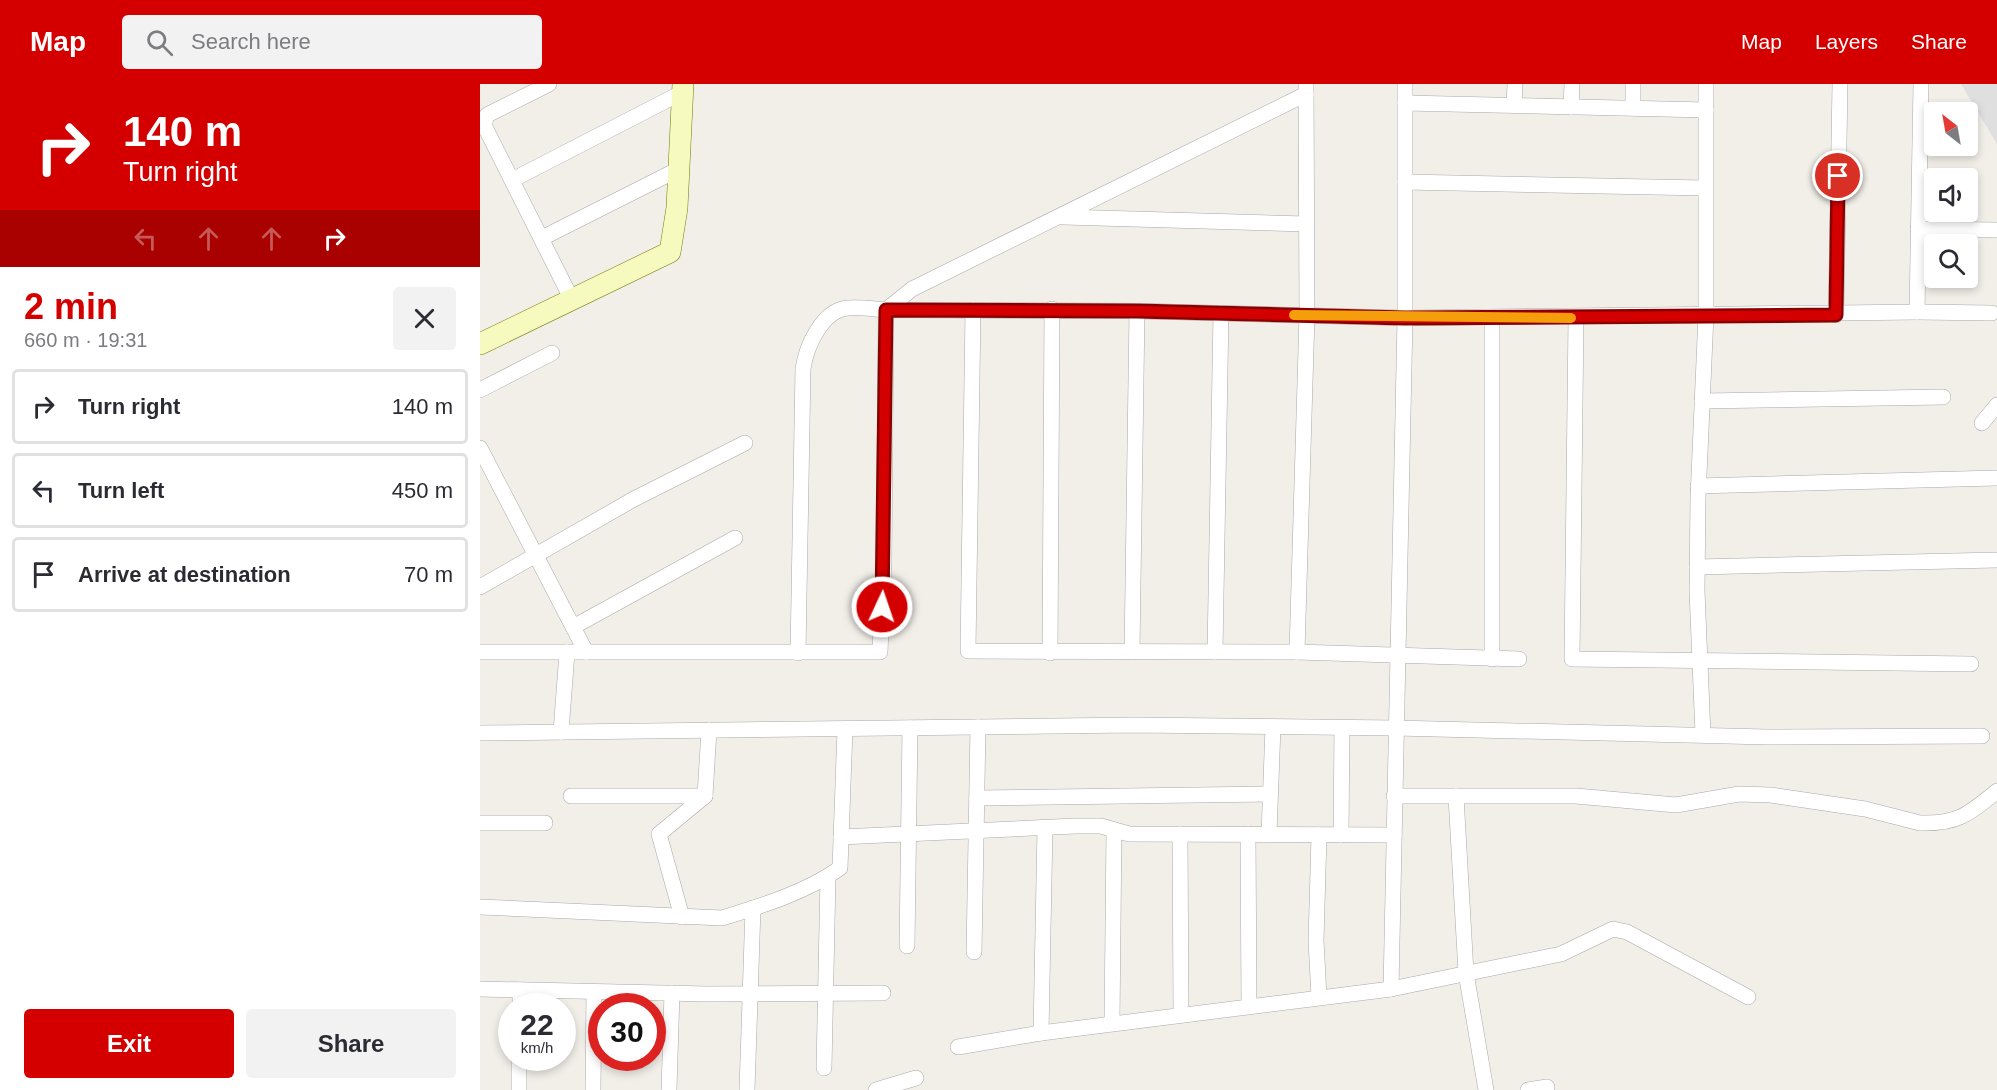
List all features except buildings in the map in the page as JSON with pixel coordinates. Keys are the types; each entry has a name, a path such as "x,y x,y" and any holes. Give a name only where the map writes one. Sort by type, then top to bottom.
{"street":[{"path":"549,84 487,115 484,125 572,300"},
{"path":"1391,989 1405,318 1405,84"},
{"path":"1514,105 1515,84"},
{"path":"1571,107 1572,84"},
{"path":"1633,84 1633,108"},
{"path":"1703,735 1697,567 1698,486 1706,315 1706,84"},
{"path":"1836,315 1839,84"},
{"path":"1917,312 1921,84"},
{"path":"512,180 683,88"},
{"path":"480,344 670,252 679,169 683,88"},
{"path":"886,310 912,289 1061,217 1306,89 1307,315 1297,652"},
{"path":"1405,103 1706,110"},
{"path":"542,238 679,169"},
{"path":"1405,182 1705,188"},
{"path":"1061,217 1306,224"},
{"path":"1918,229 1997,230"},
{"path":"798,652 803,369 806,348 821,325 837,312 847,308 886,310 1052,309 1405,318 1992,313"},
{"path":"1050,653 1052,309"},
{"path":"480,652 880,652 884,561 886,310"},
{"path":"973,310 968,651 1297,652 1519,659"},
{"path":"1132,652 1137,311"},
{"path":"1215,652 1221,313"},
{"path":"1492,318 1492,659"},
{"path":"1576,318 1572,660 1971,664"},
{"path":"480,390 552,353"},
{"path":"1702,401 1943,397"},
{"path":"1982,423 1997,405"},
{"path":"480,587 534,554 634,499 745,443"},
{"path":"480,448 586,652"},
{"path":"1698,486 1997,478"},
{"path":"573,627 735,538"},
{"path":"1697,567 1997,560"},
{"path":"561,732 567,652"},
{"path":"480,733 978,727 1274,727 1767,737 1982,736"},
{"path":"975,952 978,727"},
{"path":"1269,834 1274,727"},
{"path":"907,946 910,728"},
{"path":"1341,835 1342,728"},
{"path":"480,907 722,918 753,908 828,876 840,868 845,729"},
{"path":"682,917 659,834 705,796 709,730"},
{"path":"1394,796 1576,796 1676,805 1739,794 1771,795 1819,801 1920,823 1936,824 1951,822 1967,816 1997,791"},
{"path":"977,798 1270,794"},
{"path":"571,796 705,796"},
{"path":"1456,796 1466,973 1486,1090"},
{"path":"480,823 545,823"},
{"path":"841,837 1101,826 1129,834 1394,835"},
{"path":"1041,1032 1045,828"},
{"path":"1112,1023 1114,830"},
{"path":"1180,834 1181,1014"},
{"path":"1248,834 1249,1006"},
{"path":"1319,835 1316,941 1319,997"},
{"path":"824,1068 828,876"},
{"path":"747,1090 753,908"},
{"path":"958,1047 1041,1032 1391,989 1561,954 1614,929 1627,932 1748,997"},
{"path":"480,989 751,994 883,993"},
{"path":"593,1090 594,992"},
{"path":"669,1090 672,993"},
{"path":"519,1071 519,1090"},
{"path":"881,1090 916,1078"},
{"path":"1528,1090 1547,1087"}],"shaded area":[{"path":"1961,84 1997,84 1997,144 1978,112 1978,102 1972,102"}],"slow traffic":[{"path":"1294,315 1571,318"}],"route":[{"path":"882,607 886,310 1052,309 1405,318 1836,315 1838,176"}]}
